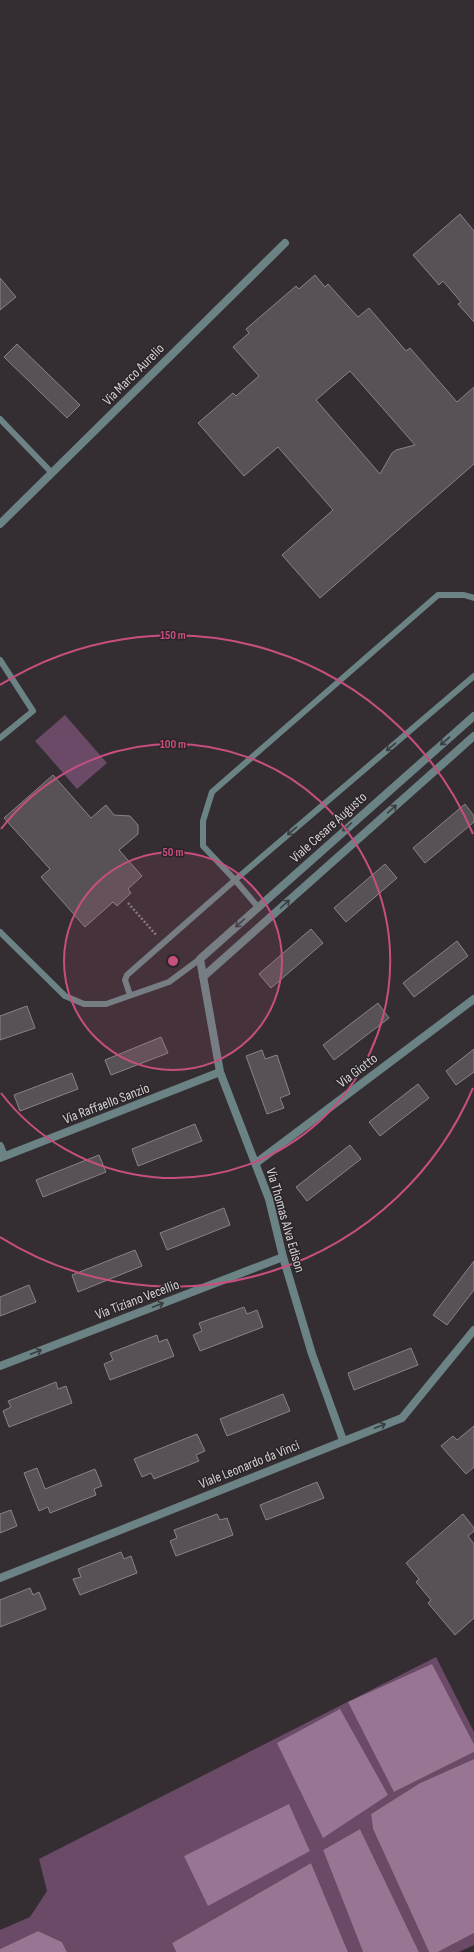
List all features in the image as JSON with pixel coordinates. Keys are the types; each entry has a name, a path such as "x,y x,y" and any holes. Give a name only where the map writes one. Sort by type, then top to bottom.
{"street":[{"name":"Via Marco Aurelio","path":"0,524 285,243"},
{"name":"Viale Cesare Augusto","path":"200,959 474,716"},
{"name":"Viale Cesare Augusto","path":"203,977 474,736"},
{"name":"Via Thomas Alva Edison","path":"200,959 220,1072 269,1199 283,1257 312,1354 344,1440"},
{"name":"Via Giotto","path":"256,1163 474,999"},
{"name":"Via Raffaello Sanzio","path":"2,1157 220,1072"},
{"path":"0,1146 2,1157"},
{"name":"Via Tiziano Vecellio","path":"0,1366 283,1257"},
{"name":"Viale Leonardo da Vinci","path":"0,1578 402,1418 474,1330"}],"lane":[{"path":"0,419 52,473"},
{"path":"258,907 203,846 203,821 212,792 438,595 464,595 474,598"},
{"path":"0,660 33,711 0,738"},
{"path":"130,995 125,980 127,974 474,676"},
{"path":"0,932 71,1000 84,1004 98,1005 169,982 200,959"}],"path":[{"path":"128,903 162,943"}],"shaded area":[{"path":"65,715 107,763 77,789 35,741"},
{"path":"436,1657 474,1732 474,1744 432,1665 394,1792 474,1752 474,1759 420,1783 371,1814 373,1829 429,1952 419,1952 360,1829 323,1850 363,1952 348,1952 311,1863 172,1943 176,1952 67,1952 62,1942 38,1931 0,1949 0,1930 30,1917 47,1891 39,1859","holes":["289,1805 310,1851 184,1856"]},
{"path":"432,1664 474,1744 474,1752 394,1792 348,1702"},
{"path":"340,1709 388,1795 323,1838 277,1743"},
{"path":"474,1759 474,1933 438,1952 429,1952 373,1829 371,1814 420,1783"},
{"path":"289,1804 310,1851 208,1906 184,1856"},
{"path":"360,1829 419,1952 363,1952 323,1850"},
{"path":"311,1863 348,1952 176,1952 172,1943"},
{"path":"38,1931 62,1942 67,1952 0,1952 0,1949"},
{"path":"474,1933 474,1945 459,1952 438,1952"}],"building":[{"path":"460,214 474,231 474,322 458,304 461,302 443,281 439,285 413,255"},
{"path":"315,275 325,287 328,284 358,317 369,308 406,351 410,348 457,402 474,387 474,464 320,598 282,555 333,510 278,447 244,476 198,423 233,393 236,396 259,376 233,347 249,333 246,329 296,286 299,289","holes":["350,371 415,445 396,450 392,453 380,474 316,400"]},
{"path":"0,278 16,297 0,310"},
{"path":"17,344 80,405 67,418 4,357"},
{"path":"53,775 91,818 106,805 114,815 130,816 138,825 138,834 119,850 142,876 128,889 131,893 117,906 113,902 85,927 41,877 50,869 4,818"},
{"path":"465,804 474,816 474,822 425,863 413,848"},
{"path":"385,864 397,878 346,922 334,908"},
{"path":"311,929 323,943 271,988 259,974"},
{"path":"457,941 468,956 414,997 403,983"},
{"path":"378,1003 389,1018 334,1060 323,1045"},
{"path":"27,1006 35,1028 0,1040 0,1016"},
{"path":"161,1037 168,1053 111,1075 105,1060"},
{"path":"474,1049 474,1072 456,1085 446,1071"},
{"path":"262,1050 265,1059 277,1055 290,1094 280,1098 284,1108 267,1114 246,1056"},
{"path":"72,1073 78,1089 20,1111 14,1095"},
{"path":"418,1084 429,1098 380,1136 369,1122"},
{"path":"195,1124 202,1141 138,1166 132,1149"},
{"path":"350,1145 361,1159 307,1201 296,1187"},
{"path":"99,1155 106,1172 43,1197 36,1180"},
{"path":"224,1208 230,1225 167,1250 160,1233"},
{"path":"135,1250 142,1266 78,1292 72,1275"},
{"path":"474,1261 474,1290 447,1325 433,1315"},
{"path":"29,1285 36,1302 0,1316 0,1297"},
{"path":"244,1307 247,1314 257,1310 263,1327 200,1351 193,1335 202,1331 199,1323"},
{"path":"157,1335 159,1342 167,1339 174,1356 110,1380 104,1364 113,1360 110,1353"},
{"path":"411,1348 418,1365 354,1390 348,1373"},
{"path":"56,1382 58,1389 66,1386 72,1403 9,1427 3,1411 11,1407 8,1401"},
{"path":"283,1394 290,1411 227,1436 220,1419"},
{"path":"474,1426 474,1467 466,1474 441,1446 453,1436 457,1440"},
{"path":"197,1434 205,1451 196,1455 199,1461 154,1479 151,1473 142,1477 134,1459"},
{"path":"37,1468 45,1489 95,1469 102,1486 94,1489 96,1495 50,1513 48,1507 39,1511 24,1473"},
{"path":"317,1482 324,1498 266,1520 260,1505"},
{"path":"11,1510 17,1526 0,1533 0,1514"},
{"path":"217,1514 220,1520 227,1518 233,1535 176,1556 170,1541 177,1538 174,1530"},
{"path":"463,1514 474,1528 474,1531 468,1536 474,1544 474,1618 455,1635 428,1603 431,1600 416,1582 419,1579 406,1563"},
{"path":"121,1552 124,1559 131,1556 137,1573 80,1595 73,1579 81,1577 78,1569"},
{"path":"30,1588 33,1595 39,1592 46,1609 0,1627 0,1600"}]}
